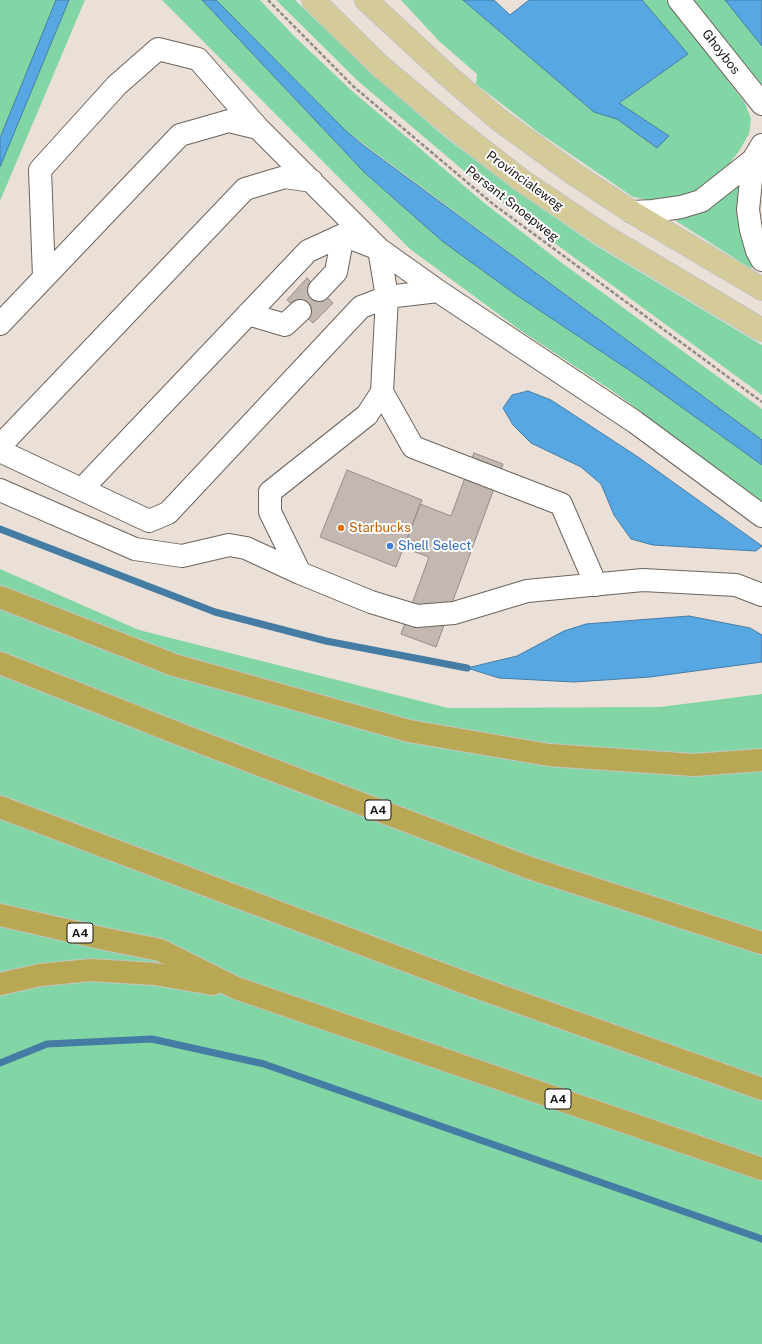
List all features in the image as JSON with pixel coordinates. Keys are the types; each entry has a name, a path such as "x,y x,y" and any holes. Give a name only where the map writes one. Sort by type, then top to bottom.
{"highway":[{"path":"0,597 174,665 409,731 549,755 694,765 762,760"},
{"name":"A4","path":"0,663 199,742 530,868 762,943"},
{"path":"0,807 483,990 762,1089"},
{"name":"A4","path":"0,915 160,950 236,988 762,1170"},
{"name":"A4","path":"0,984 40,975 91,970 155,974 236,988"}],"main road":[{"name":"Provincialeweg","path":"313,0 386,71 453,128 521,180 603,235 762,330"},
{"path":"366,0 441,70 498,119 574,174 632,212 762,289"}],"street":[{"name":"Ghoybos","path":"679,0 762,104"},
{"path":"44,277 40,170 117,85 158,49 198,59 258,128 379,249 438,291 635,422 762,516"},
{"path":"0,324 180,135 229,121 258,128"},
{"path":"632,212 681,207 701,201 757,152"},
{"path":"757,152 748,210 751,230 757,251 762,260"},
{"path":"0,446 245,189 285,177 312,181"},
{"path":"82,489 308,251 343,235 379,249"},
{"path":"319,290 336,272 343,235"},
{"path":"300,574 270,512 270,492 367,415 382,392 386,297 379,249"},
{"path":"0,451 149,521 168,513 361,307 386,297 438,291"},
{"path":"248,314 285,325 300,311"},
{"path":"382,392 413,447 561,504 596,585"},
{"path":"0,490 134,549 182,556 229,545 246,548 300,574 371,602 417,616 454,613 527,591 643,580 736,585 762,595"}],"path":[{"name":"Persant Snoepweg","path":"268,0 354,86 493,204 762,402"}],"green space":[{"path":"0,0 56,0 0,138"},
{"path":"69,0 85,0 0,201 0,167"},
{"path":"162,0 202,0 364,172 442,241 515,294 641,378 762,465 762,503 617,394 520,330 410,249"},
{"path":"216,0 260,0 295,37 351,90 483,202 562,263 762,409 762,440 346,131"},
{"path":"276,0 295,0 371,73 445,137 512,188 595,245 762,345 762,395 553,242 490,193 358,81"},
{"path":"401,0 463,0 594,112 617,119 657,148 669,136 619,103 687,54 642,0 666,0 745,103 751,119 749,134 739,151 716,181 701,193 664,203 633,197 538,132 476,84 477,74 439,41"},
{"path":"691,0 725,0 762,46 762,84 749,73"},
{"path":"736,184 741,186 756,265 750,268 676,221 681,214"},
{"path":"0,569 139,630 448,708 660,707 762,694 762,1344 0,1344"}],"water":[{"path":"56,0 69,0 0,167 0,138"},
{"path":"202,0 216,0 346,131 363,145 762,440 762,465 641,378 515,294 442,241 364,172"},
{"path":"463,0 494,0 510,15 529,0 642,0 688,54 619,103 669,136 657,148 617,119 594,112"},
{"path":"725,0 762,0 762,46"},
{"path":"528,391 551,400 638,457 762,546 756,551 653,545 631,539 614,515 601,484 581,467 531,443 513,425 503,408 512,395"},
{"path":"689,616 750,628 762,635 762,662 650,677 574,682 499,678 467,668 517,656 564,631 586,624"}],"building":[{"path":"307,278 333,303 313,323 287,300"},
{"path":"474,453 503,464 436,647 401,634 429,557 404,548 420,504 451,516"},
{"path":"347,470 422,500 396,567 320,537"}],"waterway":[{"path":"0,529 215,612 326,641 467,668"},
{"path":"0,1063 47,1044 152,1039 264,1064 762,1239"}],"tunnel":[{"path":"300,311 319,290"}],"place":[{"name":"Starbucks","path":"341,528"},
{"name":"Shell Select","path":"390,546"}]}
